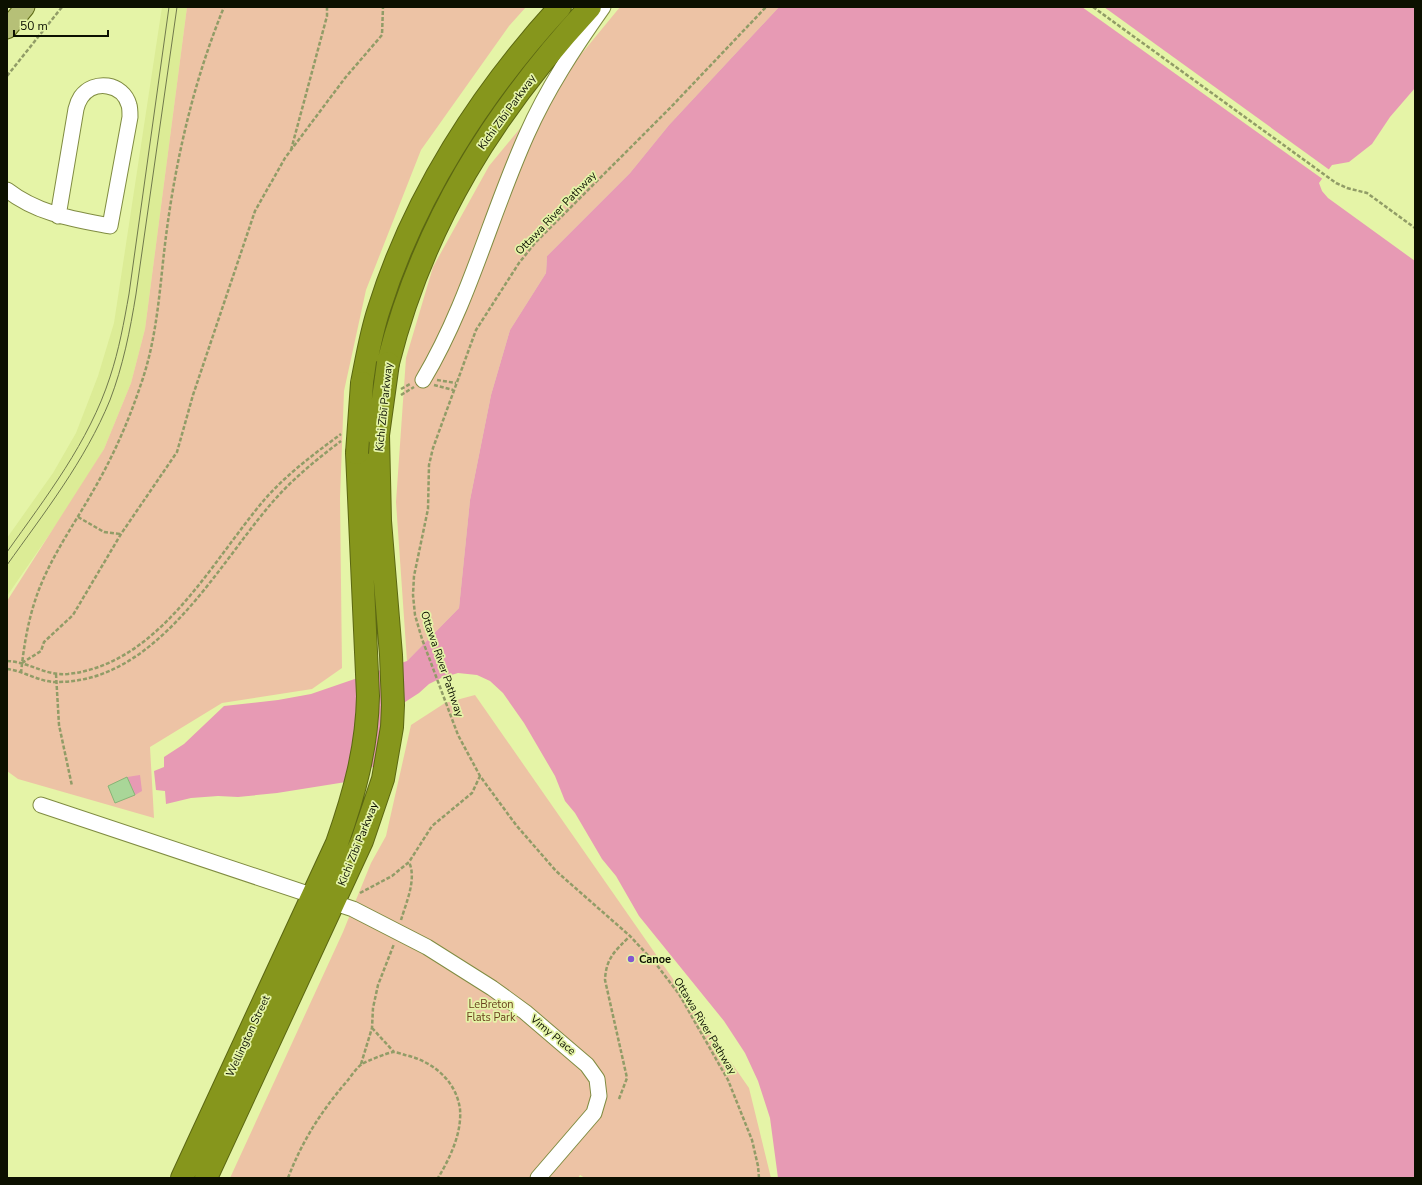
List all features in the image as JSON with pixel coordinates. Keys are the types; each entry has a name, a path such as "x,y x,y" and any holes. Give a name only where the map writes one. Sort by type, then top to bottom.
{"highway":[{"name":"Kichi Zībī Parkway","path":"313,894 337,843 356,787 366,732 368,696 367,662 351,445 362,383 378,311 398,255 418,210 451,152 486,100 560,7"},
{"name":"Kichi Zībī Parkway","path":"334,902 370,820 383,779 392,727 391,655 380,521 378,435 388,363 399,321 413,279 431,236 469,165 509,107 590,7"},
{"name":"Wellington Street","path":"182,1178 313,894"},
{"name":"Wellington Street","path":"206,1178 334,902"}],"main road":[{"path":"7,29 25,7"}],"street":[{"path":"425,384 447,338 514,166 539,109 553,82 603,7"},
{"path":"7,190 30,206 58,216 110,226 130,118 129,105 124,95 115,88 102,85 91,88 81,97 76,109 58,216"},
{"name":"Vimy Place","path":"41,805 313,894 353,909 427,946 492,988 525,1012 579,1057 593,1072 597,1079 600,1096 594,1114 538,1178"}],"path":[{"path":"7,76 62,7"},
{"path":"21,673 30,616 40,588 58,549 108,465 125,430 143,378 150,352 156,318 171,201 189,115 211,38 224,7"},
{"path":"290,151 327,16 327,7"},
{"path":"22,663 41,651 44,642 73,615 121,534 177,452 193,395 255,211 290,151 345,78 382,35 382,7"},
{"name":"Ottawa River Pathway","path":"759,1178 752,1140 728,1080 679,994 656,964 630,936 556,871 516,825 480,776 458,735 442,694 422,639 415,615 413,596 414,576 428,509 429,465 433,448 476,330 519,263 535,244 671,107 766,7"},
{"path":"1093,7 1336,183 1347,188 1367,193 1415,228"},
{"path":"400,389 425,384 456,383"},
{"path":"397,398 408,390 425,384 453,390"},
{"path":"7,661 22,663 49,674 69,674 104,664 132,649 148,638 179,609 266,498 304,462 343,433"},
{"path":"7,669 38,679 56,682 86,679 123,665 151,645 182,616 270,505 294,478 351,445"},
{"path":"78,517 104,532 121,534"},
{"path":"56,674 59,725 72,786"},
{"path":"360,893 392,876 409,862 432,826 472,793 480,776"},
{"path":"288,1178 306,1136 332,1098 361,1064 372,1028 373,1008 378,985 398,932 410,884 412,868 409,862"},
{"path":"619,1099 627,1078 605,980 605,966 612,953 630,936"},
{"path":"372,1028 394,1052 414,1057 432,1065 445,1077 456,1096 460,1108 460,1121 457,1136 438,1178"},
{"path":"361,1064 394,1052"}],"shaded area":[{"path":"162,7 187,7 145,329 131,383 104,449 80,490 7,596 7,538 53,473 76,433 98,376 114,323"},
{"path":"779,7 1415,7 1415,88 1390,117 1372,144 1349,162 1332,165 1319,183 1322,191 1328,198 1415,261 1415,1178 778,1178 770,1118 758,1081 745,1053 724,1021 639,916 616,876 602,859 575,813 565,801 555,776 524,723 503,693 490,681 477,675 458,673 441,678 429,684 419,693 402,704 385,760 346,782 277,793 238,797 218,796 191,798 166,804 165,791 156,790 154,771 164,767 164,757 184,744 224,706 278,700 311,694 407,661 459,608 470,500 491,395 510,330 546,273 547,256 630,173 669,125"},
{"path":"140,775 142,791 135,795 127,777"}],"green space":[{"path":"187,7 526,7 509,26 421,150 366,290 344,391 340,498 342,668 312,689 222,703 150,747 154,818 18,779 7,771 7,601 104,449 131,383 145,329"},
{"path":"620,7 779,7 669,125 630,173 547,256 546,273 510,330 491,395 470,500 459,608 407,661 396,502 406,358 433,267 489,166"},
{"name":"LeBreton Flats Park","path":"475,695 749,1088 771,1178 585,1178 580,1175 578,1178 230,1178 343,932 371,863 386,836 411,725 445,703"}],"pier":[{"path":"1082,7 1104,7 1331,171 1324,180"}],"building":[{"path":"127,777 135,795 115,803 108,786"}],"tram line":[{"path":"7,552 51,490 91,424 113,367 129,294 169,7"},
{"path":"7,565 63,486 89,444 110,400 119,374 129,335 136,294 177,7"}],"place":[{"name":"Canoe","path":"631,959"}]}
